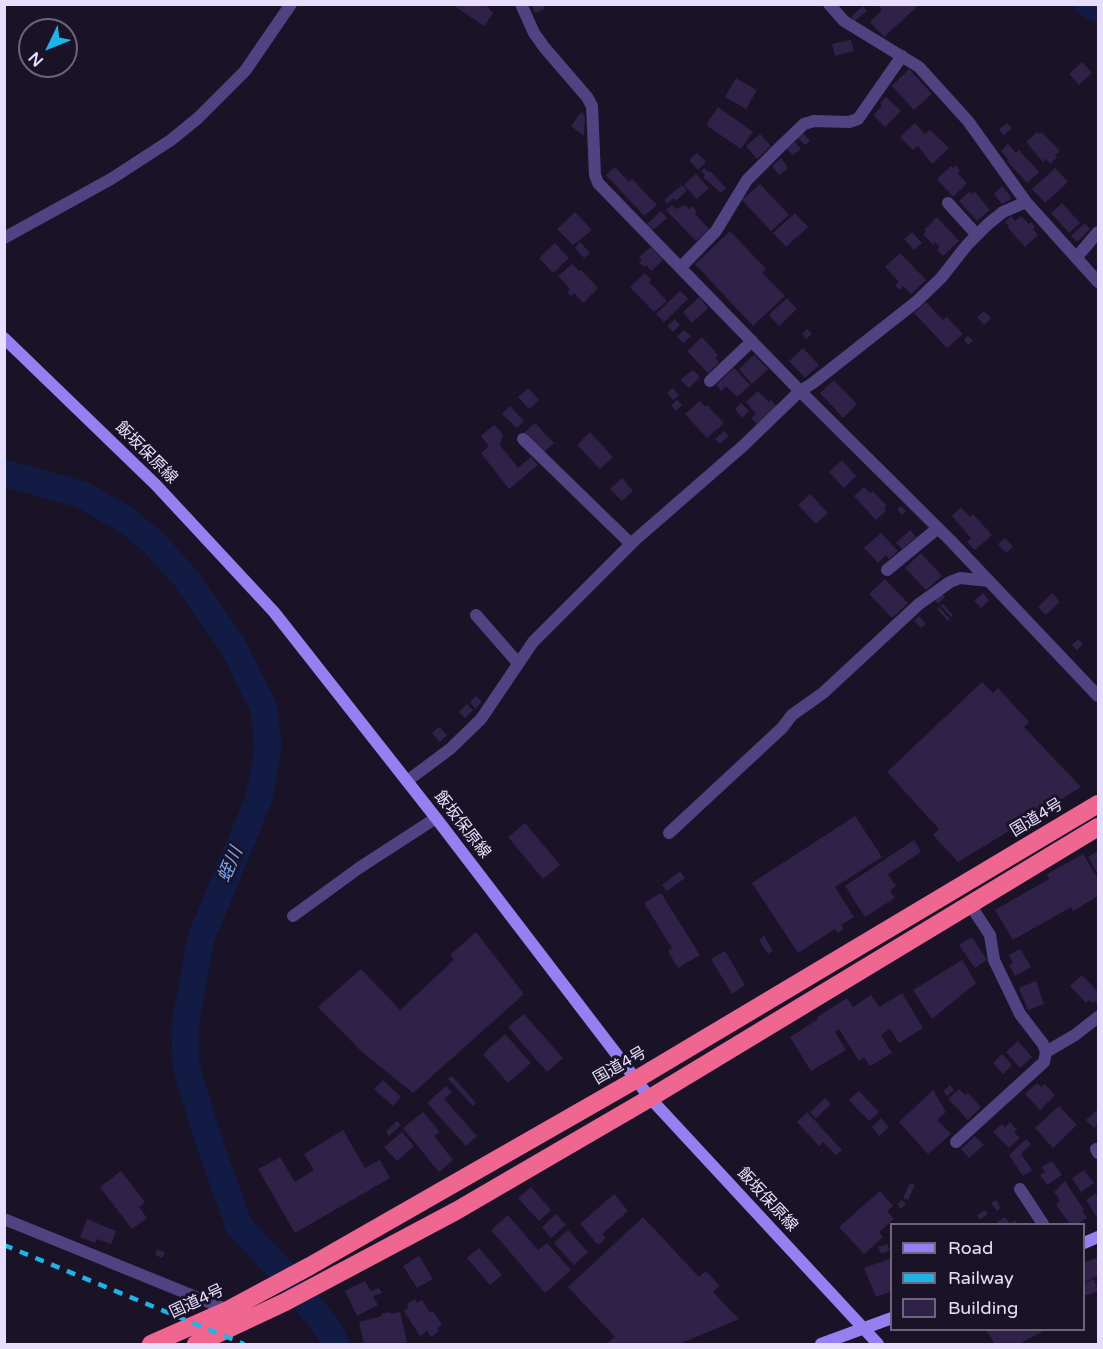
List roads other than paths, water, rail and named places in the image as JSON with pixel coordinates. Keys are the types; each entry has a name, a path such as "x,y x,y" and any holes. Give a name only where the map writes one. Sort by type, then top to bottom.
{"highway":[{"name":"国道4号","path":"151,1344 228,1310 310,1266 637,1079 1098,804"},
{"path":"196,1344 285,1302 456,1211 650,1098 1098,827"}],"main road":[{"name":"飯坂保原線","path":"4,338 156,485 274,612 436,818 650,1098 878,1344"},
{"path":"821,1344 890,1318"}],"street":[{"path":"4,238 142,161 198,118 245,70 291,4"},
{"path":"521,4 534,33 592,106 595,175 598,183 800,391 938,528 1098,696"},
{"path":"829,4 844,21 919,67 968,121 1026,202 1098,282"},
{"path":"681,267 716,231 747,180 804,124 814,121 849,122 858,119 902,56"},
{"path":"407,781 450,749 481,720 533,642 631,544 743,446 800,391 832,369 916,302 941,278 977,235 1004,212 1026,202"},
{"path":"948,204 977,235"},
{"path":"1076,258 1098,232"},
{"path":"711,381 752,341"},
{"path":"523,439 631,544"},
{"path":"887,570 938,528"},
{"path":"669,833 782,728 792,715 823,693 919,604 940,588 960,578 989,581"},
{"path":"476,615 518,663"},
{"path":"293,916 359,868 436,818"},
{"path":"956,1142 1044,1062 1046,1052 1043,1044 1020,1014 994,960 990,935 969,903"},
{"path":"1046,1052 1075,1035 1098,1017"},
{"path":"1020,1189 1042,1223"},
{"path":"4,1219 228,1310"}],"waterway":[{"path":"1088,4 1098,9"},
{"name":"蛭川","path":"4,473 83,495 126,520 152,541 184,576 232,644 264,709 268,747 259,798 201,938 185,1026 186,1066 207,1136 239,1226 287,1277 325,1325 336,1344"}],"railway":[{"path":"4,1245 244,1344"}]}
